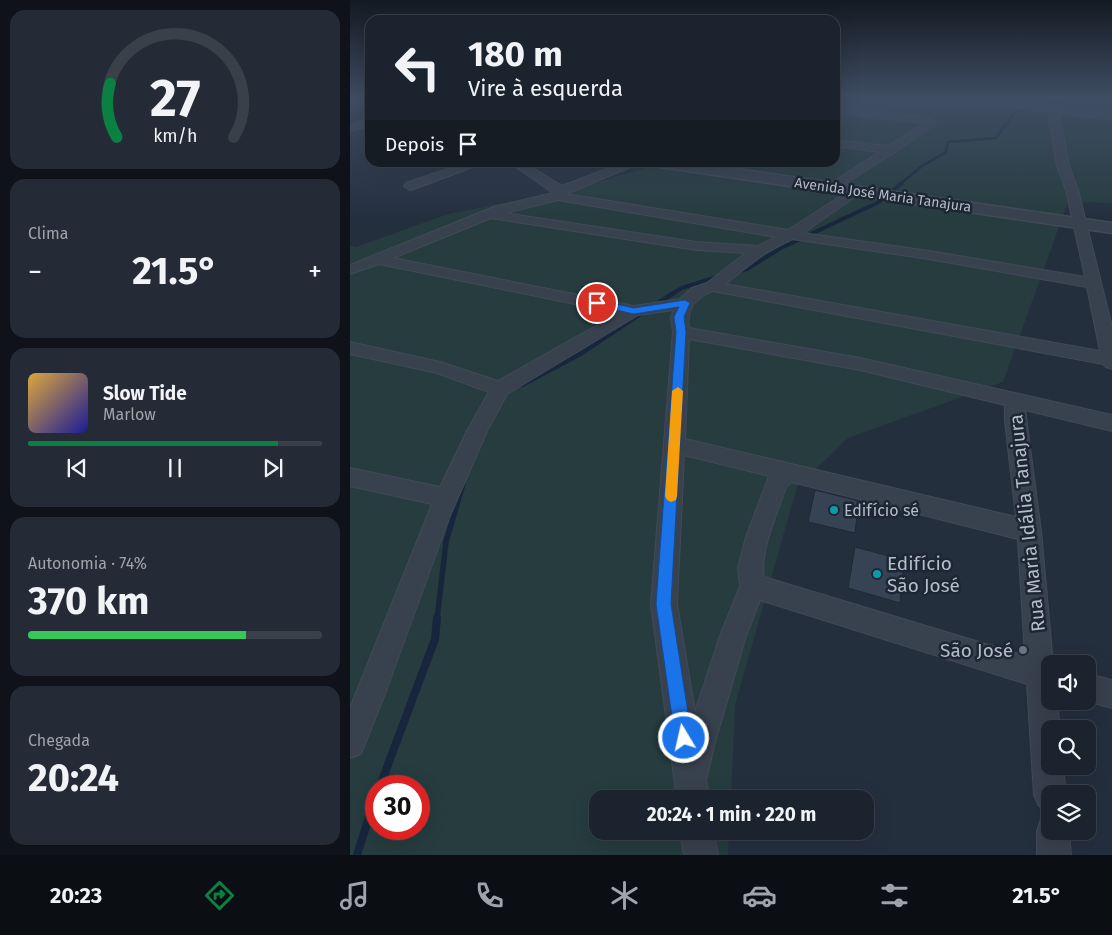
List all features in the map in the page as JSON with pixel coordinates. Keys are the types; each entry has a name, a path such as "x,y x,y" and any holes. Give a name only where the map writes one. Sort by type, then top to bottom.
{"street":[{"path":"692,790 664,604 681,332 679,317 685,303 698,291 712,286 760,250 790,235 890,150 909,138"},
{"path":"712,286 1111,355 1092,283 1072,190 1063,166 1058,138"},
{"path":"840,144 890,150"},
{"path":"410,186 466,167"},
{"path":"521,167 559,193 790,235 929,255 1092,283"},
{"path":"350,270 491,214 559,193 624,167"},
{"name":"Avenida José Maria Tanajura","path":"699,167 848,186 1045,215 1078,219 1112,220"},
{"name":"Avenida José Maria Tanajura","path":"716,167 726,170"},
{"path":"491,214 687,244 760,250"},
{"name":"Avenida José Maria Tanajura","path":"1078,219 1112,228"},
{"path":"378,259 634,311 685,303"},
{"path":"353,730 446,498 488,408 500,389 634,311"},
{"path":"681,332 860,364 1112,423"},
{"path":"350,348 440,368 500,389"},
{"name":"Rua Maria Idália Tanajura","path":"1015,400 1015,421 1044,655"},
{"path":"674,444 1029,531"},
{"path":"693,790 694,770 700,742 733,636 753,586 750,568 758,537 776,482 788,472"},
{"path":"350,477 446,498"},
{"path":"753,586 1041,674"},
{"path":"1096,690 1112,694"},
{"name":"Rua Maria Idália Tanajura","path":"1047,710 1050,785"},
{"path":"698,840 701,855"},
{"path":"1053,840 1054,855"}],"green space":[{"path":"840,138 1112,138 1112,203 1068,202 1003,382 848,438 797,487 735,705 731,790 589,790 589,840 729,840 728,855 350,855 350,246 356,247 448,214 574,189 649,167 840,167"}],"building":[{"name":"Edifício sé","path":"815,490 859,501 855,533 808,522"},
{"name":"Edifício São José","path":"855,547 904,560 900,603 848,588"}],"waterway":[{"path":"900,184 922,166 946,152 948,142 996,138"},
{"path":"737,272 747,269 781,248 879,202 902,183"},
{"path":"672,294 682,288 717,277"},
{"path":"655,305 674,293"},
{"path":"522,385 582,353 645,311"},
{"path":"437,619 446,542 463,484"},
{"path":"384,775 435,639 437,618"},
{"path":"357,855 365,830"}],"slow traffic":[{"path":"671,496 678,391"}],"place":[{"name":"Edifício sé","path":"834,510"},
{"name":"Edifício São José","path":"877,574"},
{"name":"São José","path":"1023,650"}],"route":[{"path":"597,303 634,311 685,303 679,317 681,332 664,604 674,682 684,738"}]}
